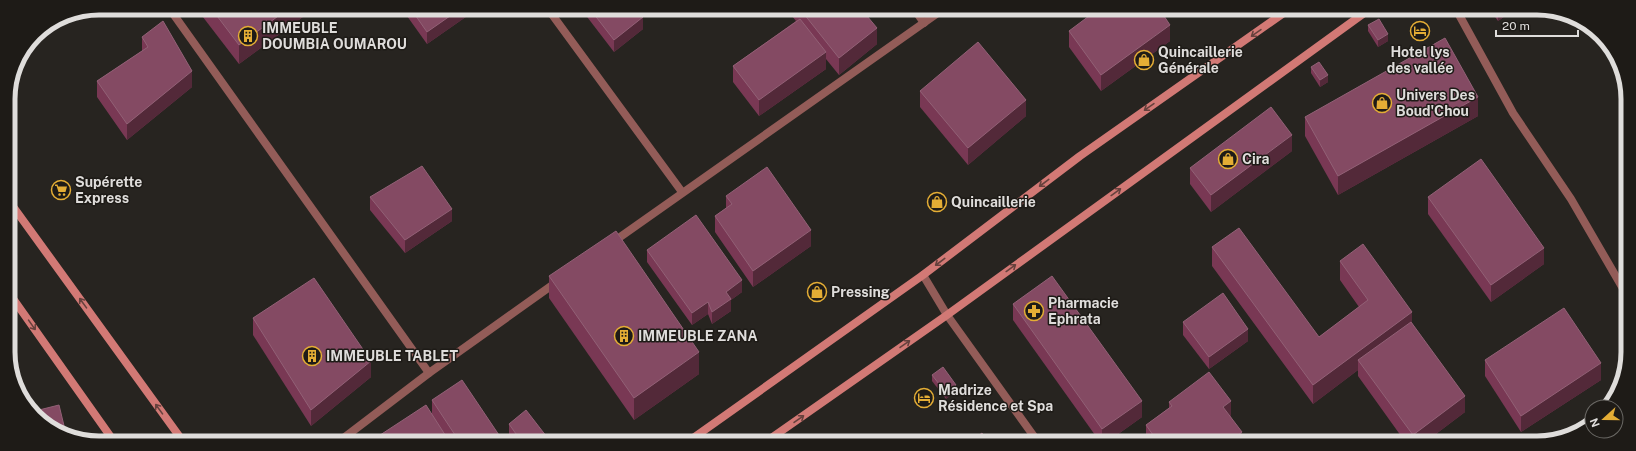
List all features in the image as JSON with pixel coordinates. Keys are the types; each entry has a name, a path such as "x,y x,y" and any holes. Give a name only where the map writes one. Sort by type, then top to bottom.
{"main road":[{"path":"696,436 924,275 1080,156 1281,15"},
{"path":"774,436 947,315 1361,15"},
{"path":"15,209 179,436"},
{"path":"15,302 110,436"}],"street":[{"path":"174,15 429,374"},
{"path":"552,15 682,192"},
{"path":"918,15 924,23"},
{"path":"604,248 935,15"},
{"path":"1459,15 1513,113 1571,199 1621,285"},
{"path":"924,275 947,315 1034,436"},
{"path":"345,436 565,276"}],"building":[{"path":"216,15 280,15 239,45"},
{"path":"415,15 451,15 427,32"},
{"path":"595,15 642,15 643,17 614,40"},
{"path":"805,15 866,15 877,28 839,58"},
{"path":"1090,15 1163,15 1170,25 1101,75 1069,31"},
{"path":"800,19 826,52 759,100 733,66"},
{"path":"1379,19 1388,34 1378,40 1368,25"},
{"path":"163,21 192,71 127,124 97,81 148,47 142,37"},
{"path":"1445,38 1478,97 1338,176 1305,117"},
{"path":"978,42 1026,100 968,148 920,91"},
{"path":"1319,62 1328,75 1320,80 1311,67"},
{"path":"1271,107 1292,135 1211,195 1190,168"},
{"path":"1481,159 1544,248 1491,285 1428,197"},
{"path":"422,166 452,209 405,240 370,197"},
{"path":"767,167 811,230 753,271 715,216 732,204 726,196"},
{"path":"696,215 742,280 726,292 731,299 712,312 708,302 692,313 647,250"},
{"path":"1239,228 1319,337 1368,300 1340,261 1363,244 1412,312 1313,385 1212,247"},
{"name":"IMMEUBLE ZANA","path":"616,231 699,352 634,398 549,276"},
{"path":"1052,276 1142,401 1102,429 1013,304"},
{"name":"IMMEUBLE TABLET","path":"314,278 371,361 311,410 253,318"},
{"path":"1223,293 1248,329 1209,357 1183,322"},
{"path":"1564,308 1601,363 1521,416 1485,360"},
{"path":"1411,322 1465,396 1413,435 1358,360"},
{"path":"943,367 956,385 946,393 932,375"},
{"path":"1209,372 1231,401 1223,407 1242,432 1237,436 1154,436 1146,425 1172,406 1169,402"},
{"path":"462,380 500,436 456,436 432,400"},
{"path":"59,405 65,429 48,419 39,410"},
{"path":"426,405 446,436 379,436"},
{"path":"526,410 546,436 517,436 509,424"}],"place":[{"name":"Hotel lys des vallée","path":"1420,31"},
{"name":"IMMEUBLE DOUMBIA OUMAROU","path":"248,36"},
{"name":"Quincaillerie Générale","path":"1144,60"},
{"name":"Univers Des Boud'Chou","path":"1382,103"},
{"name":"Cira","path":"1228,159"},
{"name":"Supérette Express","path":"61,190"},
{"name":"Quincaillerie","path":"937,202"},
{"name":"Pressing","path":"817,292"},
{"name":"Pharmacie Ephrata","path":"1034,311"},
{"name":"IMMEUBLE ZANA","path":"624,336"},
{"name":"IMMEUBLE TABLET","path":"312,356"},
{"name":"Madrize Résidence et Spa","path":"924,398"}]}
